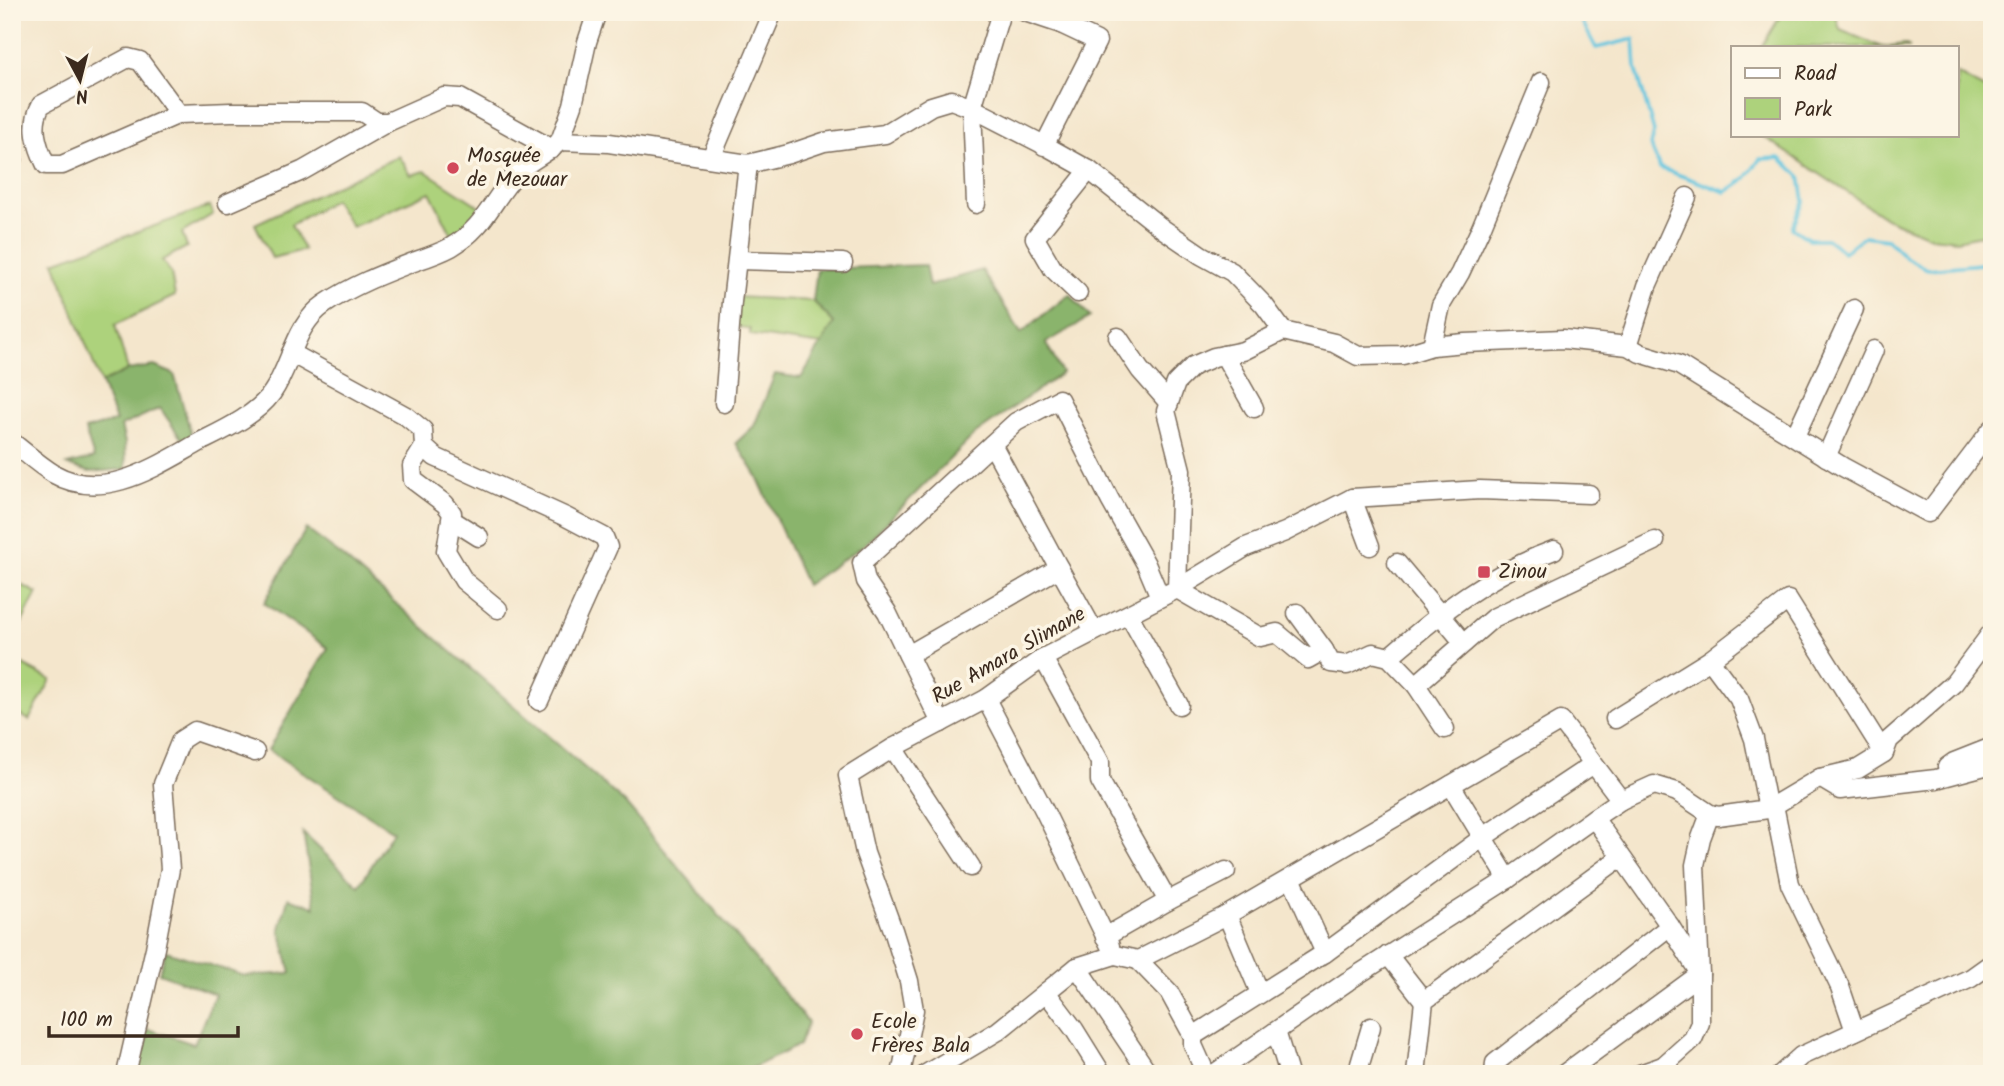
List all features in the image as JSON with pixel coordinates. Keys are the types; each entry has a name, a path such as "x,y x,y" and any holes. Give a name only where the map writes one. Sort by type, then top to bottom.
{"street":[{"path":"12,442 55,474 69,480 88,484 112,483 139,476 248,415 270,395 283,373 303,325 323,305 358,285 449,248 474,231 518,172 556,145 573,105 587,42 597,12"},
{"path":"711,158 773,12"},
{"path":"976,204 972,108 1001,12"},
{"path":"1025,12 1063,18 1097,41 1044,146"},
{"path":"179,114 139,61 128,58 41,105 35,116 37,146 46,165 62,165 179,114 362,112 377,121 388,122"},
{"path":"1432,346 1441,305 1460,273 1481,228 1541,82"},
{"path":"228,203 302,171 388,122 444,97 460,98 556,145 609,143 748,164 824,142 886,134 931,106 951,100 972,108 1089,170 1163,229 1232,272 1264,305 1283,331"},
{"path":"724,403 748,164"},
{"path":"1078,293 1053,269 1035,238 1089,170"},
{"path":"1628,346 1647,286 1687,197"},
{"path":"738,260 843,263"},
{"path":"1795,436 1854,309"},
{"path":"1324,650 1308,659 1277,633 1260,637 1177,589 1181,470 1166,411 1176,383 1192,366 1243,351 1283,331 1334,343 1358,356 1403,355 1432,346 1563,339 1628,346 1640,354 1679,365 1826,457 1928,513 1992,429"},
{"path":"1118,337 1140,370 1169,403"},
{"path":"1826,457 1874,350"},
{"path":"291,353 406,416 423,430 424,447 412,466 413,480 446,504 452,513 446,551 472,589 498,609"},
{"path":"1224,355 1254,408"},
{"path":"941,723 887,612 866,581 862,563 1016,422 1059,399 1146,564 1160,597"},
{"path":"992,444 1094,631"},
{"path":"424,447 435,457 604,537 608,547 539,702"},
{"path":"1370,546 1352,498 1480,490 1589,494"},
{"name":"Rue Amara Slimane","path":"901,1074 914,1010 909,981 894,930 865,853 848,776 893,748 986,699 1043,658 1177,589 1246,547 1285,532 1352,498"},
{"path":"452,520 479,537"},
{"path":"1416,685 1493,618 1656,541"},
{"path":"1389,657 1440,614 1492,577 1554,550"},
{"path":"1396,563 1464,643"},
{"path":"908,655 1059,568"},
{"path":"1615,719 1710,660 1788,600 1884,753"},
{"path":"1297,613 1331,663 1347,665 1373,653 1389,657 1416,685 1445,729"},
{"path":"1129,615 1179,705"},
{"path":"1214,1074 1388,955 1508,879 1621,800 1654,785 1677,792 1710,814 1718,816 1771,807 1820,778 1858,769 1884,753 1889,740 1954,683 1992,632"},
{"path":"1043,658 1100,762 1100,781 1168,901"},
{"path":"1710,660 1739,699 1754,739 1790,884 1840,987 1855,1031"},
{"path":"986,699 1115,955"},
{"path":"1138,960 1227,915 1561,721 1621,800"},
{"path":"126,1074 170,869 163,784 181,740 195,731 254,752"},
{"path":"1936,779 1955,762 1992,747"},
{"path":"893,748 971,867"},
{"path":"1820,778 1840,790 1936,779 1992,764"},
{"path":"1193,1036 1325,953 1482,838 1592,765"},
{"path":"1451,785 1508,879"},
{"path":"1640,1074 1666,1070 1693,1039 1700,1023 1695,865 1710,814"},
{"path":"1594,818 1670,926 1700,974"},
{"path":"1424,1001 1621,857"},
{"path":"1105,937 1226,871"},
{"path":"1291,878 1325,953"},
{"path":"1227,915 1260,993"},
{"path":"1494,1074 1495,1063 1670,926"},
{"path":"926,1074 998,1031 1077,967 1115,955 1138,960 1169,992 1193,1036 1193,1045 1206,1074"},
{"path":"1388,955 1424,1001 1416,1074"},
{"path":"1781,1074 1801,1056 1971,978 1992,963"},
{"path":"1077,967 1149,1074"},
{"path":"1564,1074 1700,974"},
{"path":"1046,992 1101,1074"},
{"path":"1357,1074 1371,1027"},
{"path":"1276,1031 1289,1074"}],"green space":[{"path":"1783,12 1835,12 1840,30 1880,46 1762,46"},
{"path":"1958,75 1992,93 1992,229 1985,234 1957,240 1931,237 1886,218 1763,136 1958,136"},
{"path":"399,156 411,175 425,171 482,208 470,225 453,237 430,192 352,227 334,200 291,225 304,250 272,258 255,224"},
{"path":"210,206 213,214 182,233 187,247 162,260 171,273 175,296 115,325 128,370 101,383 54,262"},
{"path":"925,265 929,286 982,270 1021,333 1070,294 1090,317 1046,343 1062,373 974,435 864,545 806,585 757,476 736,443 754,426 775,374 801,378 834,323 813,301 817,269"},
{"path":"736,297 813,301 834,323 822,345 750,335 750,329 734,326"},
{"path":"154,366 174,374 192,437 183,441 160,408 121,426 126,469 89,472 67,465 94,458 85,430 116,421 101,383 128,370"},
{"path":"306,529 338,553 625,803 808,1022 799,1045 740,1074 132,1074 148,1029 194,1044 215,994 159,973 166,951 245,976 291,973 280,929 288,898 315,907 303,833 359,886 393,831 268,750 328,648 264,603"},
{"path":"12,580 37,593 16,634 12,632"},
{"path":"19,663 51,680 29,720 12,711 12,676"}],"waterway":[{"path":"1577,12 1596,48 1634,39 1636,68 1654,132 1650,145 1660,168 1726,192 1746,178 1760,159 1780,158 1800,176 1804,201 1792,228 1809,239 1827,239 1844,252 1864,236 1887,239 1905,257 1927,269 1992,263"}],"place":[{"name":"Mosquée de Mezouar","path":"453,168"},
{"name":"Zinou","path":"1484,572"},
{"name":"Ecole Frères Bala","path":"857,1034"}]}
